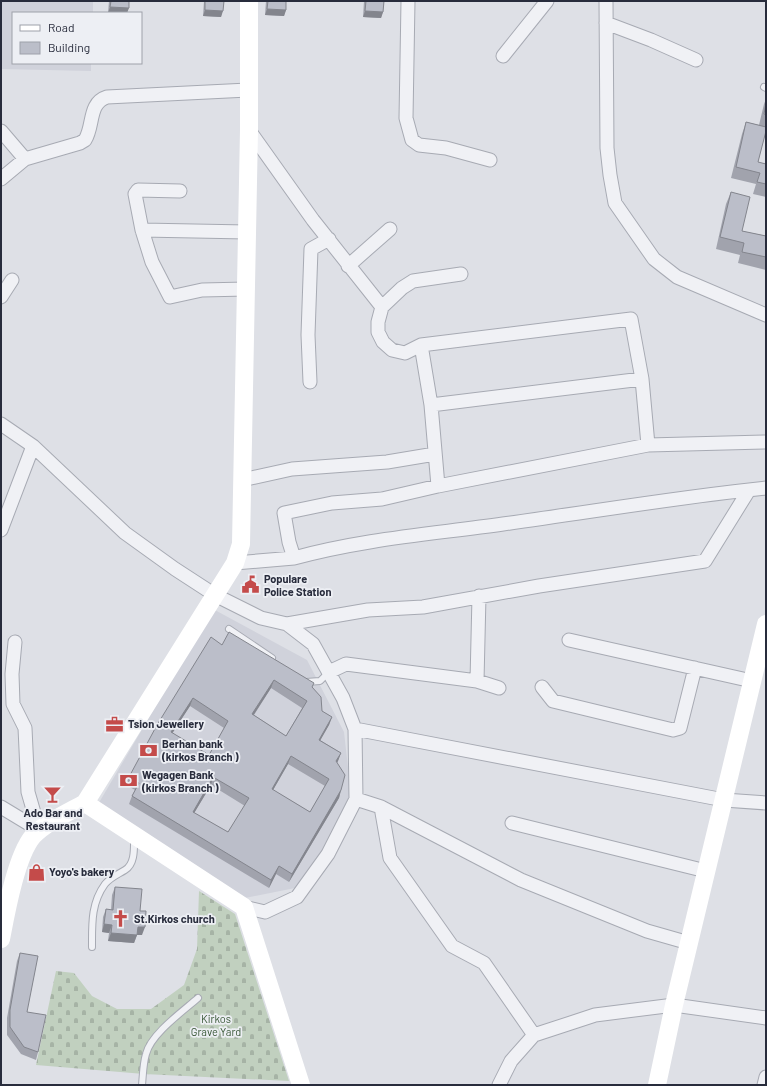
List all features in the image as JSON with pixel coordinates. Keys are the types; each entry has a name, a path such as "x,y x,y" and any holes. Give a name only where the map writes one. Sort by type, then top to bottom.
{"street":[{"path":"2,928 14,876 32,838 39,830 85,803 235,563 241,544 249,130 249,1"},
{"path":"408,1 406,118 412,140 419,145 446,148 490,160"},
{"path":"503,56 547,1"},
{"path":"606,1 607,148 615,203 654,259 677,277 766,315"},
{"path":"606,23 651,40 696,60"},
{"path":"1,179 25,159 80,143 85,140 96,105 99,100 107,97 248,90"},
{"path":"249,130 313,220 382,307"},
{"path":"1,131 25,159"},
{"path":"180,191 137,190 135,194 142,230 152,262 170,297 202,290 246,289"},
{"path":"348,266 390,229"},
{"path":"142,230 247,232"},
{"path":"310,382 308,335 310,249 329,239"},
{"path":"461,274 413,281 402,288 382,307 378,322 378,332 383,342 392,350 405,352 421,345 631,319 642,379 648,445"},
{"path":"1,297 12,280"},
{"path":"421,345 431,405 438,486"},
{"path":"431,405 642,379"},
{"path":"1,424 33,446 125,533 215,595 261,618 287,624 368,610 423,607 479,596 705,561 749,490"},
{"path":"294,558 289,542 284,513 332,504 382,499 438,486 648,445 766,442"},
{"path":"2,526 33,446"},
{"path":"242,480 292,469 386,462 435,454"},
{"path":"235,563 294,558 330,548 403,536 502,524 664,499 766,488"},
{"path":"477,681 479,596"},
{"path":"85,803 244,907 265,912 297,897 328,854 356,799 355,730 343,698 313,644 287,624"},
{"path":"657,1085 674,1005 766,624"},
{"path":"569,640 752,681"},
{"path":"15,642 12,674 13,704 25,728 28,792 39,830"},
{"path":"329,672 346,664 477,681 499,688"},
{"path":"542,687 553,701 673,730 680,728 695,668"},
{"path":"355,730 724,800 766,803"},
{"path":"356,799 381,807 521,880 647,931 689,943"},
{"path":"1,807 39,830"},
{"path":"381,807 390,858 452,946 484,963 534,1035"},
{"path":"512,823 706,871"},
{"path":"244,907 301,1085"},
{"path":"499,1085 511,1061 534,1035 595,1015 674,1005 766,1018"},
{"path":"764,1085 766,1077"}],"lane":[{"path":"229,629 256,646 281,665"},
{"path":"300,680 308,683 320,681 329,672"},
{"path":"92,947 92,917 98,895 115,874 130,866 133,858 134,835"},
{"path":"142,1085 146,1054 150,1044 172,1021 198,998"}],"shaded area":[{"path":"1,1 93,1 93,12 12,12 12,64 91,64 91,71 1,69"},
{"path":"213,609 307,660 344,732 352,802 300,887 240,899 97,806"}],"green space":[{"name":"Kirkos Grave Yard","path":"199,891 235,914 289,1081 144,1074 36,1065 56,971 74,973 92,996 117,1009 151,1009 184,985 197,949"}],"building":[{"path":"111,1 129,1 129,8 110,7"},
{"path":"205,1 224,1 223,11 205,10"},
{"path":"268,1 286,1 286,10 267,9"},
{"path":"366,1 384,1 383,12 365,11"},
{"path":"766,103 766,115 764,114"},
{"path":"746,122 766,127 758,162 766,164 766,184 757,182 760,173 736,167"},
{"path":"731,192 750,197 742,231 766,236 766,257 742,252 744,243 720,237"},
{"path":"229,632 314,683 312,687 321,697 322,711 332,717 319,740 341,753 336,761 345,775 341,790 292,874 279,866 271,880 132,796 139,783 129,777 157,725 211,637 222,645","holes":["274,680 307,701 286,736 252,714","193,698 228,721 209,755 171,732","291,756 329,779 310,812 272,789","213,777 249,798 228,832 193,812"]},
{"name":"St.Kirkos church","path":"115,887 142,889 140,911 146,911 145,927 138,927 137,935 111,933 112,925 104,924 106,909 113,910"},
{"path":"20,953 38,956 27,1012 46,1015 38,1052 24,1047 10,1027 10,1010"}],"place":[{"name":"Populare Police Station","path":"251,585"},
{"name":"Tsion Jewellery","path":"115,724"},
{"name":"Berhan bank (kirkos Branch )","path":"149,750"},
{"name":"Wegagen Bank (kirkos Branch )","path":"129,781"},
{"name":"Ado Bar and Restaurant","path":"53,795"},
{"name":"Yoyo's bakery","path":"36,872"},
{"name":"St.Kirkos church","path":"121,919"}]}
